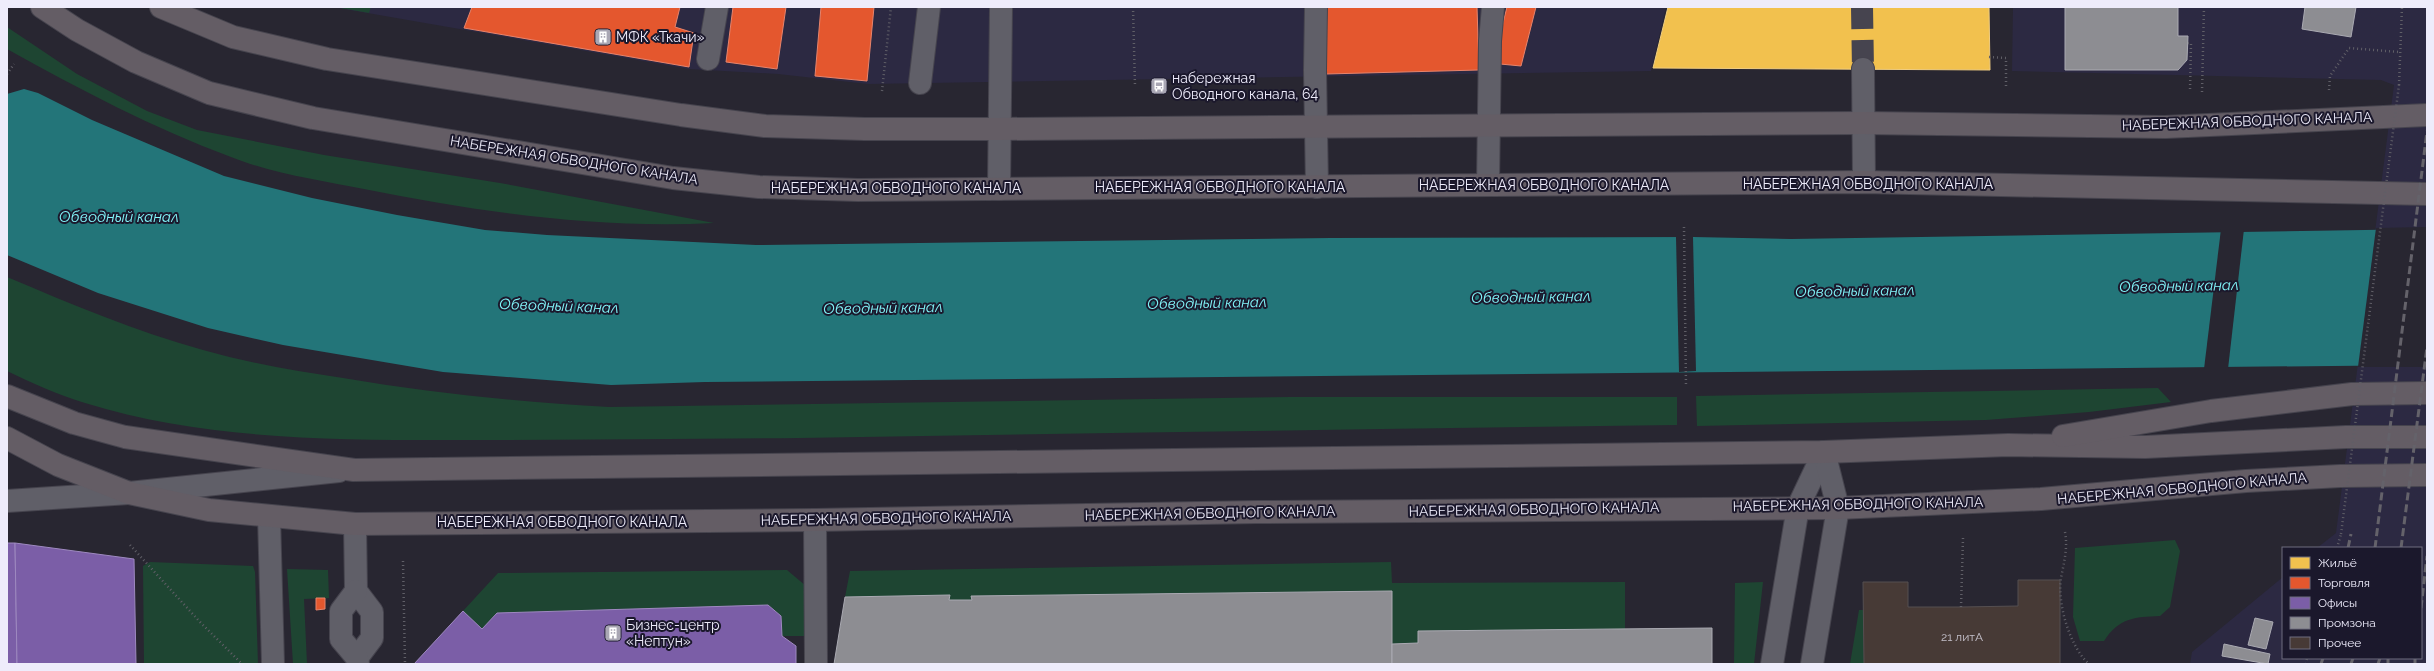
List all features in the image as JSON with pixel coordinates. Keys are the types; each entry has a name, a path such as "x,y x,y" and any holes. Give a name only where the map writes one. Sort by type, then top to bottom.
{"main road":[{"name":"НАБЕРЕЖНАЯ ОБВОДНОГО КАНАЛА","path":"42,7 77,30 136,62 202,90 313,118 673,178 759,188 858,190 1864,182 2427,194"},
{"name":"НАБЕРЕЖНАЯ ОБВОДНОГО КАНАЛА","path":"160,7 233,37 327,59 682,115 764,126 865,129 1863,123 2165,126 2427,115"},
{"path":"2008,445 2211,411 2352,394 2427,393"},
{"path":"7,396 74,423 126,437 354,470 1824,452 2008,445 2145,447 2346,437 2427,437"},
{"name":"НАБЕРЕЖНАЯ ОБВОДНОГО КАНАЛА","path":"7,438 58,465 129,493 209,510 355,524 815,520 1249,512 1798,507 1838,508 2041,499 2246,481 2340,476 2427,475"}],"street":[{"path":"708,59 716,7"},
{"path":"920,83 929,7"},
{"path":"999,189 998,129 1001,7"},
{"path":"1316,7 1316,126 1318,187"},
{"path":"1488,185 1490,41 1493,7"},
{"path":"1863,69 1864,182"},
{"path":"1772,664 1798,507 1824,452"},
{"path":"1812,664 1838,508 1824,452"},
{"path":"7,501 129,493 354,470"},
{"path":"269,516 273,664"},
{"path":"815,520 816,664"},
{"path":"355,524 356,591 372,612 372,638 357,661 341,639 341,611 356,591"}],"path":[{"path":"882,91 890,7"},
{"path":"1133,7 1134,86"},
{"path":"2202,92 2204,7"},
{"path":"2337,547 2341,534 2399,85 2399,52 2402,7"},
{"path":"2188,43 2190,43 2190,92"},
{"path":"2328,96 2330,76 2349,48 2399,52"},
{"path":"1989,57 2006,58 2006,86"},
{"path":"7,74 14,64"},
{"path":"1684,227 1686,386"},
{"path":"2065,532 2067,542 2061,580 2064,613 2074,646 2089,664"},
{"path":"1961,607 1963,538"},
{"path":"130,545 200,622 242,664"}],"shaded area":[{"path":"333,7 1666,7 1651,71 868,84 778,74 689,69"},
{"path":"2013,7 2427,7 2427,664 2190,664 2192,652 2282,578 2282,659 2422,659 2422,547 2318,547 2336,533 2394,85 2381,80 2012,71"}],"green space":[{"path":"335,7 371,7 369,13"},
{"path":"7,27 77,74 147,111 197,130 324,155 500,183 714,223 626,223 538,217 451,205 314,180 263,168 246,163 173,134 34,64 7,49"},
{"path":"7,277 128,326 220,355 255,363 376,383 509,400 609,407 1291,397 1677,397 1677,425 799,438 558,440 329,439 230,432 133,416 85,403 55,393 7,371"},
{"path":"2158,388 2171,402 2089,412 1986,420 1697,426 1696,396"},
{"path":"2175,540 2180,551 2170,607 2160,616 2135,618 2121,623 2104,641 2080,641 2073,617 2075,548"},
{"path":"150,562 253,566 255,572 258,664 144,664 143,566"},
{"path":"1391,562 1392,583 1625,582 1625,629 1418,631 1418,643 1392,644 1392,591 972,596 972,600 949,600 949,595 845,597 850,571"},
{"path":"287,569 328,570 329,598 304,599 307,664 293,664"},
{"path":"787,570 806,586 807,636 782,636 781,616 768,605 497,613 482,629 463,611 498,573"},
{"path":"1763,582 1754,664 1734,664 1735,583"},
{"path":"1859,610 1863,610 1864,664 1850,664"}],"water":[{"name":"Обводный канал","path":"24,89 38,93 92,120 224,176 312,198 397,215 485,230 547,235 756,245 1331,238 1693,237 1791,239 2427,229 2427,365 705,382 611,385 443,372 283,345 208,328 98,293 7,255 7,94"}],"pier":[{"path":"2427,227 2427,367 2358,367 2376,228"},
{"path":"2221,229 2244,229 2228,369 2204,369"},
{"path":"1676,237 1693,237 1696,371 1679,372"}],"building: Жильё":[{"path":"1668,7 1989,7 1990,70 1653,68"}],"building: Торговля":[{"name":"МФК «Ткачи»","path":"472,7 680,7 675,27 694,33 689,67 464,28"},
{"path":"733,7 786,7 777,69 726,62"},
{"path":"821,7 874,7 867,81 815,76"},
{"path":"1325,7 1477,7 1479,70 1326,74"},
{"path":"1507,7 1536,7 1521,66 1500,64 1501,31"},
{"path":"316,598 325,598 325,609 316,610"}],"building: Офисы":[{"path":"7,543 15,543 17,664 7,664"},
{"path":"15,543 134,559 136,664 17,664"},
{"name":"Бизнес-центр «Нептун»","path":"768,605 781,616 782,636 796,646 796,664 414,664 463,611 482,629 497,613"}],"building: Промзона":[{"path":"2065,7 2178,7 2178,36 2188,36 2187,60 2178,70 2065,70"},
{"path":"2305,7 2356,7 2351,37 2302,29"},
{"path":"1392,591 1392,664 834,664 845,597 950,595 949,600 972,600 971,596"},
{"path":"2255,618 2273,622 2266,649 2248,645"},
{"path":"1712,628 1712,664 1392,664 1392,644 1418,643 1418,631"},
{"path":"2224,644 2270,654 2268,664 2222,656"}],"building: Прочее":[{"path":"2018,580 2060,580 2060,664 1864,664 1863,582 1908,582 1908,607 1961,607 2018,606"}],"tunnel":[{"path":"1862,7 1863,69"}],"railway":[{"path":"2375,547 2427,131"},
{"path":"2401,547 2427,347"},
{"path":"2348,547 2351,534"},
{"path":"2422,599 2427,556"},
{"path":"2321,664 2323,659"},
{"path":"2351,664 2353,659"},
{"path":"2378,664 2380,659"},
{"path":"2388,659 2388,664"},
{"path":"2415,659 2415,664"}],"place":[{"name":"МФК «Ткачи»","path":"603,37"},
{"name":"набережная Обводного канала, 64","path":"1159,86"},
{"name":"Бизнес-центр «Нептун»","path":"613,633"}]}
